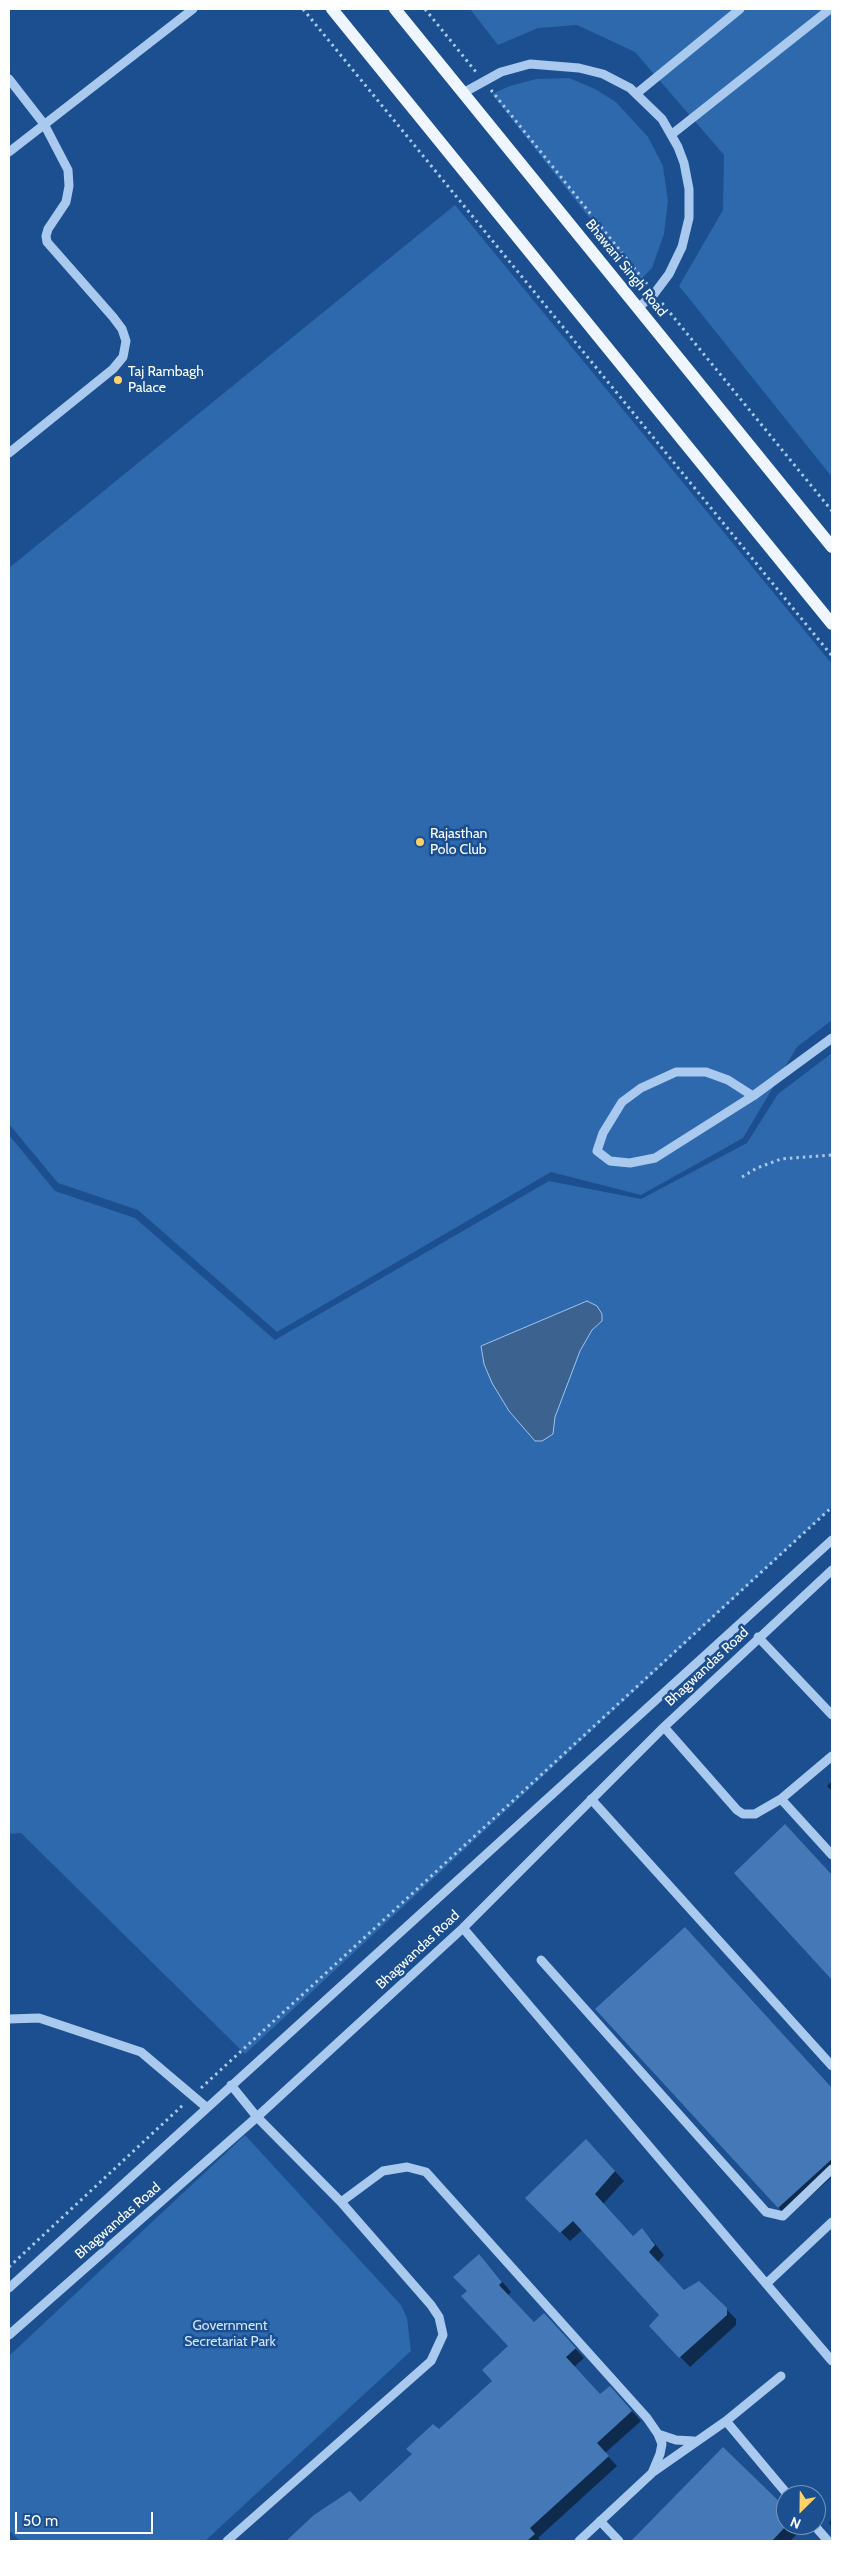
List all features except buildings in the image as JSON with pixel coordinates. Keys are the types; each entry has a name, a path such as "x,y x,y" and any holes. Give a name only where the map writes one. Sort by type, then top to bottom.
{"main road":[{"path":"332,9 832,624"},
{"name":"Bhawani Singh Road","path":"394,9 639,307 832,547"}],"street":[{"path":"9,152 193,9"},
{"path":"636,94 740,9"},
{"path":"671,135 830,9"},
{"path":"463,93 483,80 501,72 530,64 558,65 603,74 636,94 662,119 684,163 689,189 689,218 682,247 669,274 654,294 639,307"},
{"path":"9,79 44,124 68,170 69,186 66,202 46,236 47,242 113,317 122,330 126,341 123,357 113,369 9,453"},
{"path":"753,1096 728,1080 706,1072 676,1072 641,1088 622,1102 603,1133 596,1152 610,1161 630,1163 655,1158 753,1096 832,1038"},
{"name":"Bhagwandas Road","path":"9,2288 832,1540"},
{"name":"Bhagwandas Road","path":"9,2335 257,2117 463,1928 664,1726 832,1570"},
{"path":"758,1637 832,1715"},
{"path":"664,1726 737,1810 743,1814 756,1814 781,1799 832,1756"},
{"path":"591,1799 832,2066"},
{"path":"781,1799 832,1856"},
{"path":"463,1928 832,2362"},
{"path":"541,1960 766,2212 783,2216 832,2169"},
{"path":"9,2019 39,2018 140,2052 206,2107"},
{"path":"227,2541 431,2360 443,2335 439,2317 431,2305 341,2202 257,2117 231,2085"},
{"path":"341,2202 383,2171 407,2167 426,2172 647,2418 658,2434 662,2444 652,2473"},
{"path":"766,2284 832,2222"},
{"path":"579,2541 652,2473 726,2421 781,2376"},
{"path":"726,2421 780,2485"},
{"path":"658,2434 676,2440 695,2441"},
{"path":"600,2521 619,2541"}],"path":[{"path":"303,9 832,656"},
{"path":"425,9 832,512"},
{"path":"742,1177 757,1168 782,1159 832,1155"},
{"path":"9,2267 832,1507"}],"green space":[{"path":"470,9 832,9 832,477 679,286 723,210 724,155 635,52 577,25 538,28 498,45"},
{"path":"569,78 595,89 616,102 648,137 663,166 668,201 664,234 652,268 639,281 492,94 510,86 536,79"},
{"name":"Rajasthan Polo Club","path":"455,205 832,664 832,1020 797,1047 743,1138 641,1195 551,1172 277,1332 138,1210 58,1183 9,1124 9,568"},
{"path":"832,1053 832,1507 245,2054 21,1833 9,1834 9,1135 55,1191 135,1218 275,1340 549,1181 641,1199 747,1143 778,1094"},
{"name":"Government Secretariat Park","path":"245,2135 401,2305 407,2318 411,2351 205,2541 20,2541 9,2530 9,2356"}],"shaded area":[{"path":"587,1301 597,1306 602,1314 602,1321 592,1330 580,1351 555,1417 553,1434 542,1441 535,1441 509,1411 492,1383 484,1364 481,1346"}],"place":[{"name":"Taj Rambagh Palace","path":"118,380"},
{"name":"Rajasthan Polo Club","path":"420,842"}]}
